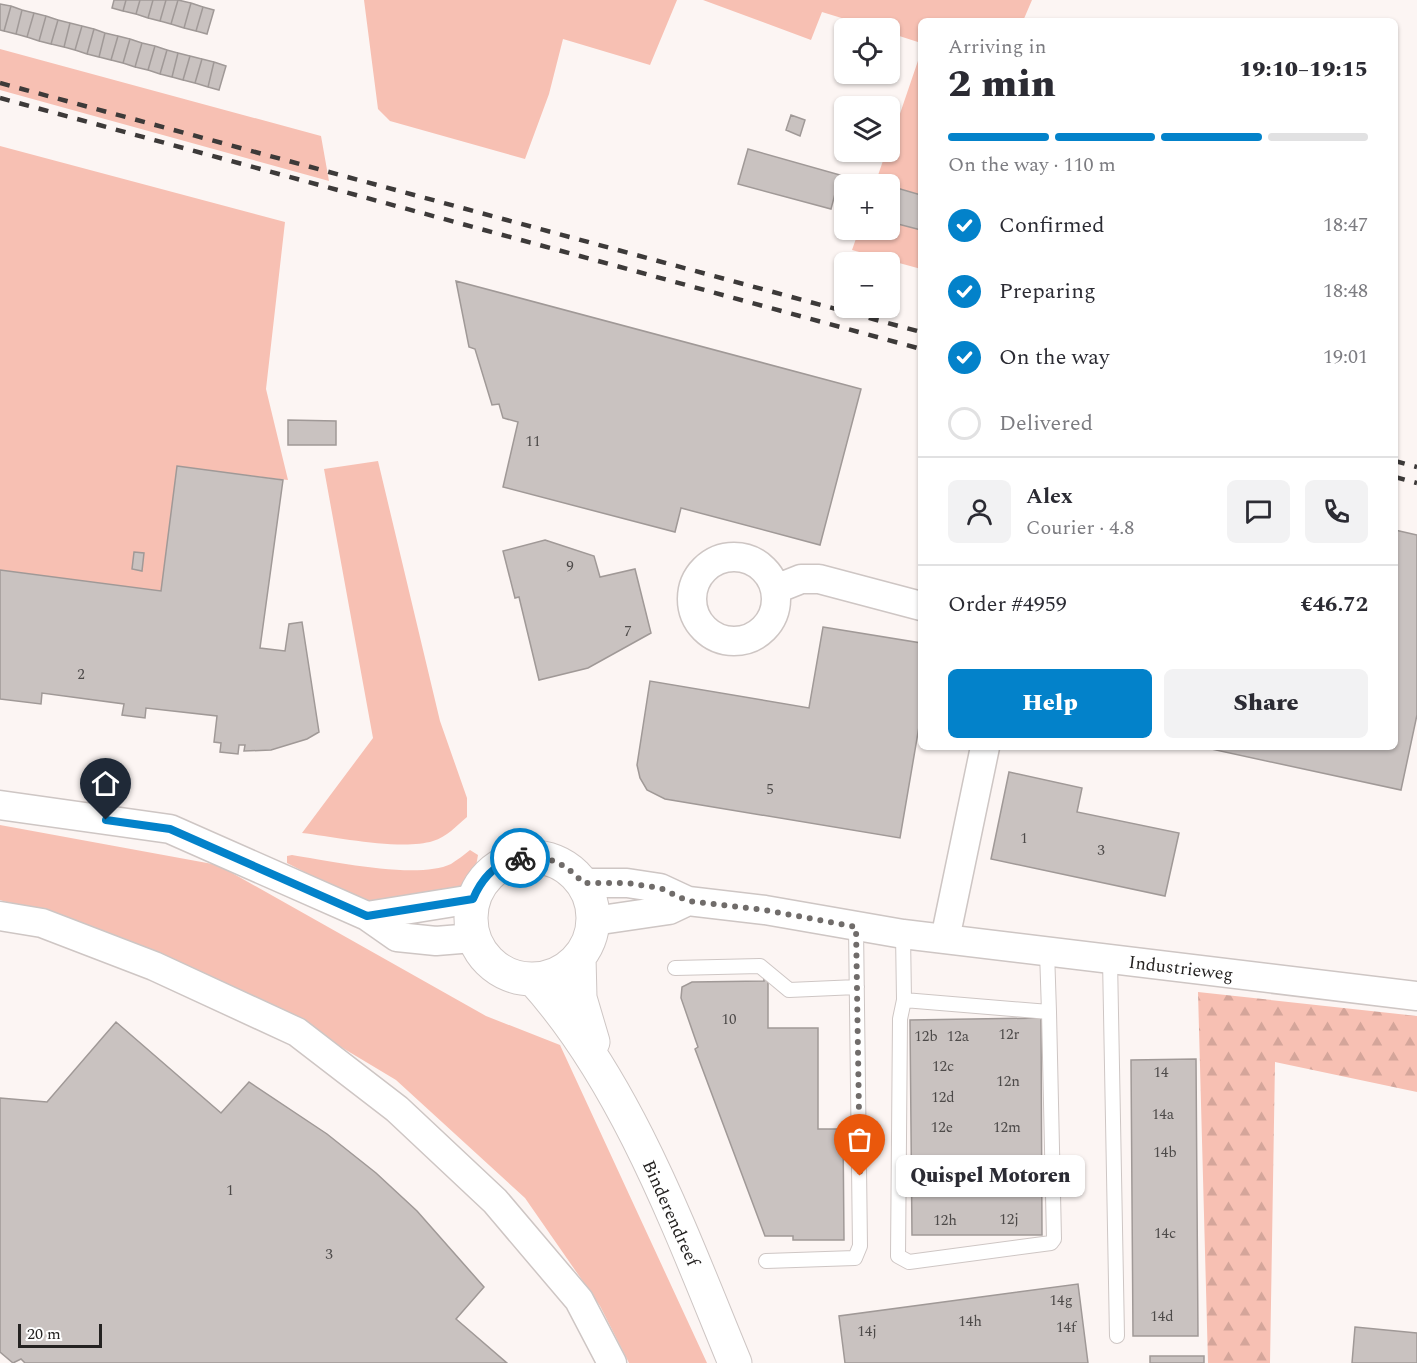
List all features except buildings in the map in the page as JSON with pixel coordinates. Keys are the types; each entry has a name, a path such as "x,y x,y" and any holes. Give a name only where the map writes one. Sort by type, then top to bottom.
{"main road":[{"path":"534,856 562,864 583,883 591,901 594,921 589,940 579,957 566,969 550,976 533,979 514,977 497,968 482,955 473,938 470,918 473,899 488,874 509,860 534,856"},
{"name":"Binderendreef","path":"579,957 580,998 600,1067"},
{"name":"Binderendreef","path":"533,979 558,1006 600,1067 666,1198 735,1363"}],"street":[{"path":"776,589 801,579 819,579 918,605"},
{"path":"945,939 984,750"},
{"path":"0,805 170,829 367,916 397,938 436,941 473,938"},
{"name":"Industrieweg","path":"583,883 627,883 660,888 688,901 765,910 903,934 1417,996"},
{"path":"367,916 473,899"},
{"name":"Industrieweg","path":"594,921 669,910 688,901"},
{"path":"0,916 42,923 154,966 297,1032 397,1109 495,1201 579,1300 612,1363"}],"lane":[{"path":"766,1260 855,1258 860,1246 856,927"},
{"path":"903,934 904,1000 900,1018 898,1256 909,1262 1051,1243 1054,1239 1047,951"},
{"path":"1110,959 1117,1336"},
{"path":"675,968 760,966 789,990 857,987"},
{"path":"904,1000 1048,1012"}],"green space":[{"path":"364,0 677,0 650,65 563,39 549,94 525,159 390,121 378,109"},
{"path":"703,0 1032,0 1024,18 918,18 918,42 900,36 900,18 842,18 822,12 811,40"},
{"path":"0,49 321,136 329,181 0,90"},
{"path":"918,61 918,268 900,263 900,252 852,250 856,240 900,240 900,174 878,174 883,162 900,162 900,114"},
{"path":"0,146 285,222 266,389 288,480 179,467 164,592 0,571"},
{"path":"378,461 440,721 467,798 467,817 443,837 420,844 387,844 302,833 373,738 324,469"},
{"path":"0,825 218,865 486,1016 560,1045 707,1363 629,1363 600,1306 525,1198 396,1080 266,1002 144,948 0,900"},
{"path":"470,850 478,855 475,872 467,892 400,913 345,893 287,863 287,856 292,855 373,868 417,870 451,864"},
{"path":"1198,992 1417,1016 1417,1092 1275,1062 1270,1363 1208,1363"}],"railway":[{"path":"0,83 918,331"},
{"path":"0,98 918,348"},
{"path":"1398,462 1417,467"},
{"path":"1398,478 1417,483"}],"way so far":[{"path":"520,858 534,856 553,860 570,869 583,883 627,883 660,888 688,901 765,910 856,927 860,1176"}],"place":[{"name":"Quispel Motoren","path":"860,1176"}],"route":[{"path":"106,820 170,829 367,916 473,899 479,885 488,874 509,860 520,858"}]}
